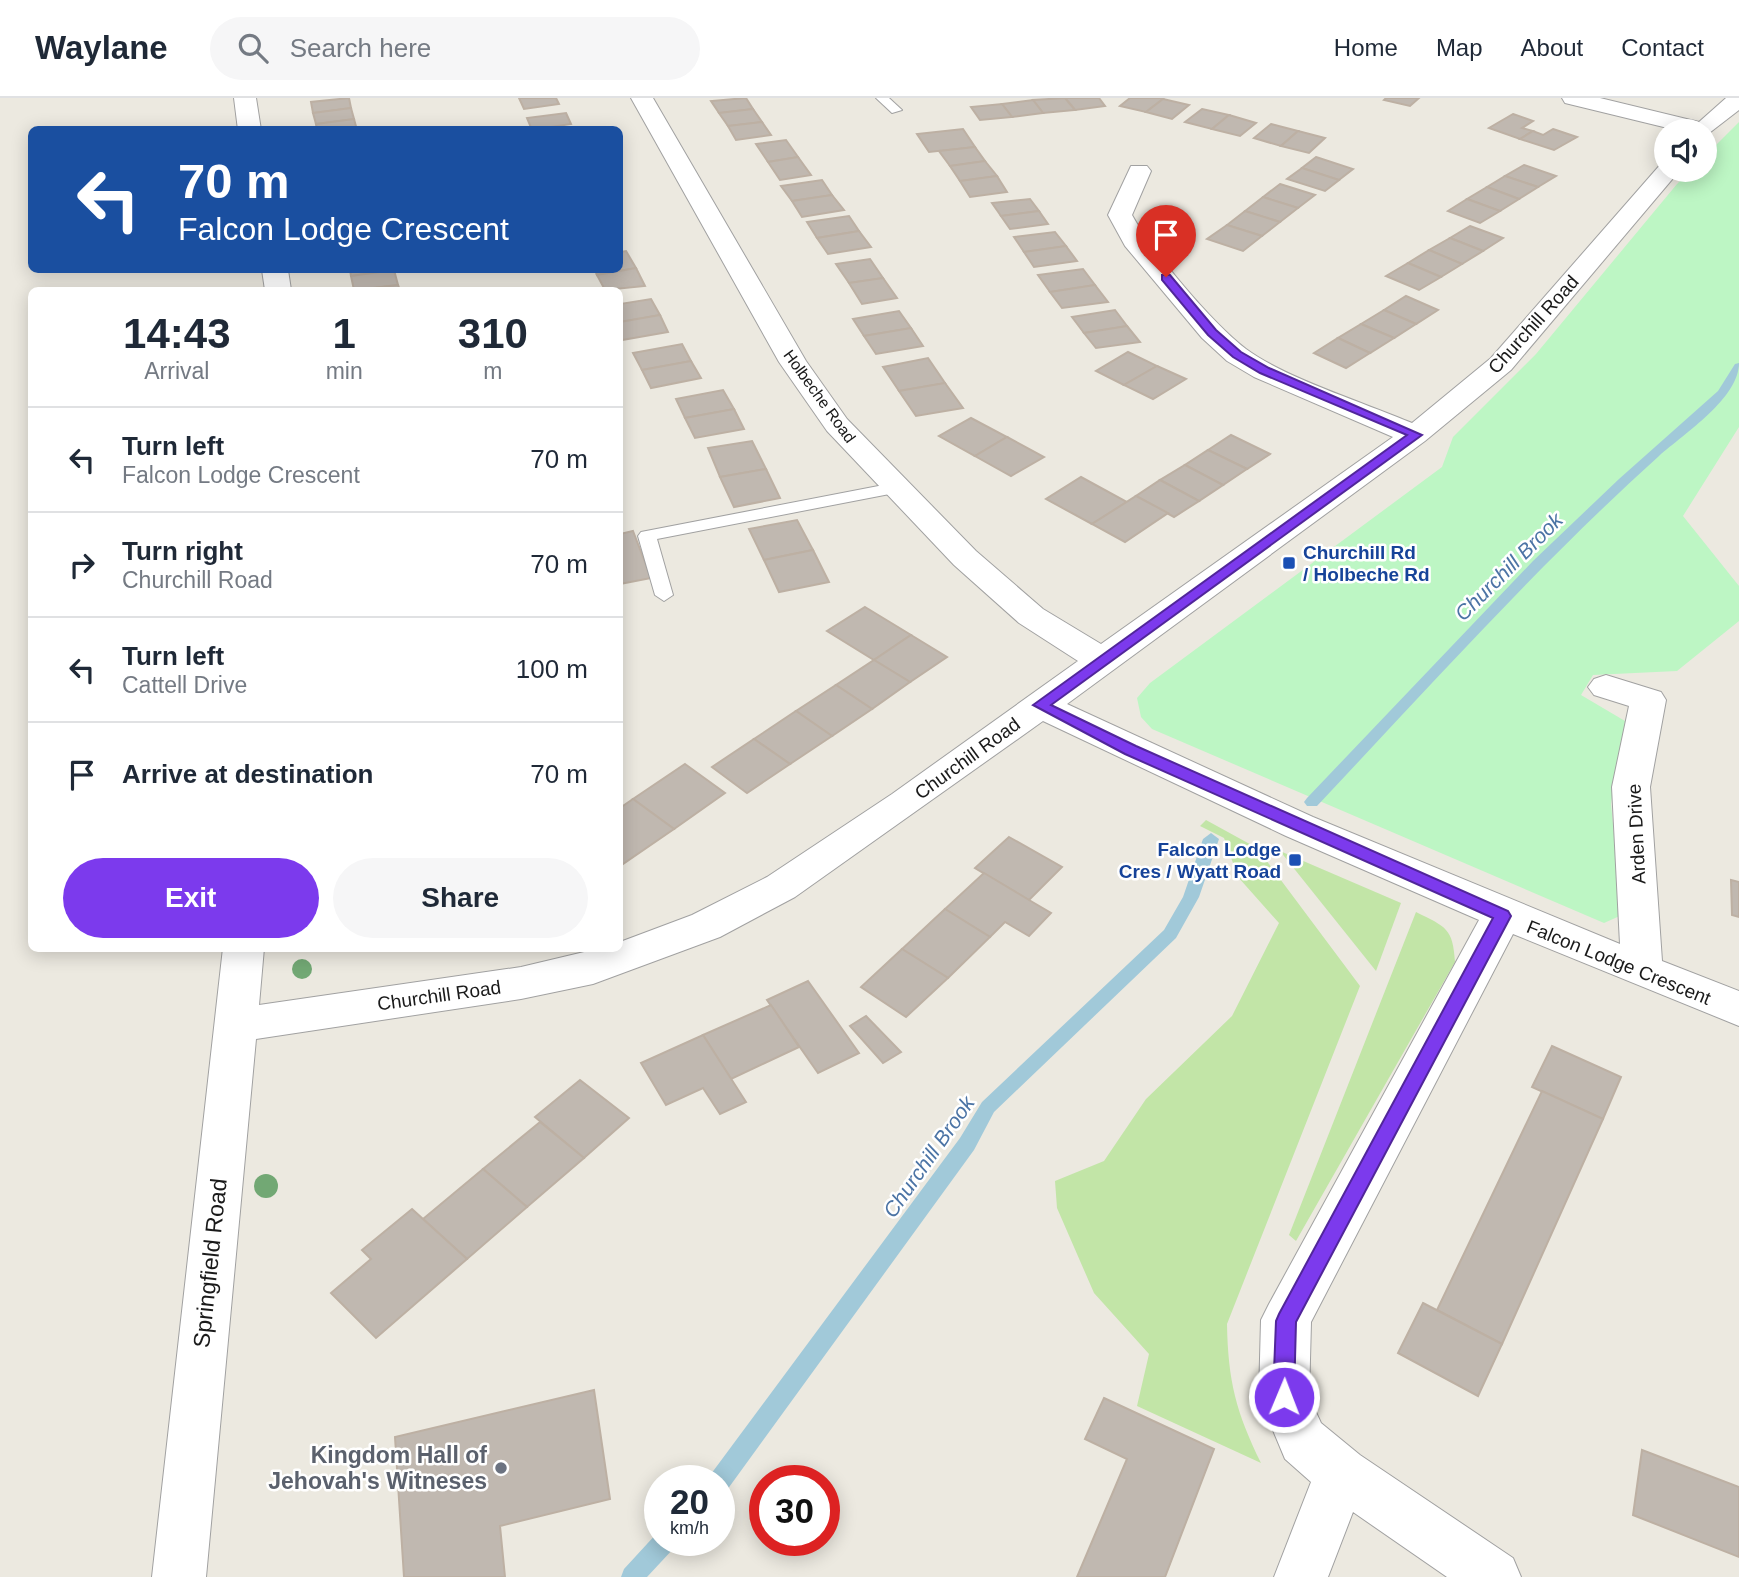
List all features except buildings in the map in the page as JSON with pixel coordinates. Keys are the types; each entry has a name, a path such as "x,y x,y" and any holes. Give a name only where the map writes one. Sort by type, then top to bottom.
{"street":[{"path":"245,98 249,126"},
{"name":"Holbeche Road","path":"642,98 793,362 837,425 894,488 965,558 1031,616 1064,639 1102,659"},
{"path":"1573,98 1655,119"},
{"path":"1715,119 1739,98"},
{"path":"1139,171 1120,215 1135,241 1212,332 1237,355 1264,371 1415,435"},
{"name":"Churchill Road","path":"236,1025 521,983 593,968 684,935 781,887 905,803 1415,435 1501,364 1658,182"},
{"name":"Arden Drive","path":"1606,687 1648,700 1631,787 1642,971"},
{"name":"Falcon Lodge Crescent","path":"1040,705 1131,750 1502,916 1739,1009"},
{"path":"1494,1577 1341,1473 1303,1441 1284,1397 1286,1321 1502,916"},
{"name":"Springfield Road","path":"179,1577 244,952"},
{"path":"1301,1577 1341,1473"}],"lane":[{"path":"882,98 896,110"},
{"path":"664,595 647,536 894,488"}],"green space":[{"path":"1739,122 1739,427 1683,516 1739,586 1739,621 1677,671 1593,675 1581,695 1625,721 1611,804 1622,915 1604,923 1152,729 1141,717 1137,698 1150,683 1442,467 1453,437 1536,354 1677,184 1717,182 1717,144"},
{"path":"1206,820 1257,848 1360,986 1227,1324 1229,1363 1235,1396 1245,1428 1261,1463 1137,1406 1149,1354 1094,1293 1057,1208 1055,1181 1104,1161 1146,1099 1232,1016 1279,923 1238,877 1224,838 1200,826"},
{"path":"1280,851 1401,903 1376,971"},
{"path":"1416,912 1441,925 1450,935 1455,962 1296,1241 1289,1235"}],"waterway":[{"name":"Churchill Brook","path":"1312,802 1538,564 1623,482 1723,393 1739,366"},
{"name":"Churchill Brook","path":"731,1465 967,1144 988,1107 1170,934 1191,897 1211,839"},
{"name":"Churchill Brook","path":"632,1577 651,1556"}],"place":[{"name":"Churchill Rd / Holbeche Rd","path":"1289,563"},
{"name":"Falcon Lodge Cres / Wyatt Road","path":"1295,860"},
{"name":"Kingdom Hall of Jehovah's Witneses","path":"501,1468"}],"route":[{"path":"1166,277 1212,332 1237,355 1264,371 1415,435 1040,705 1131,750 1502,916 1286,1321 1284,1397"}]}
